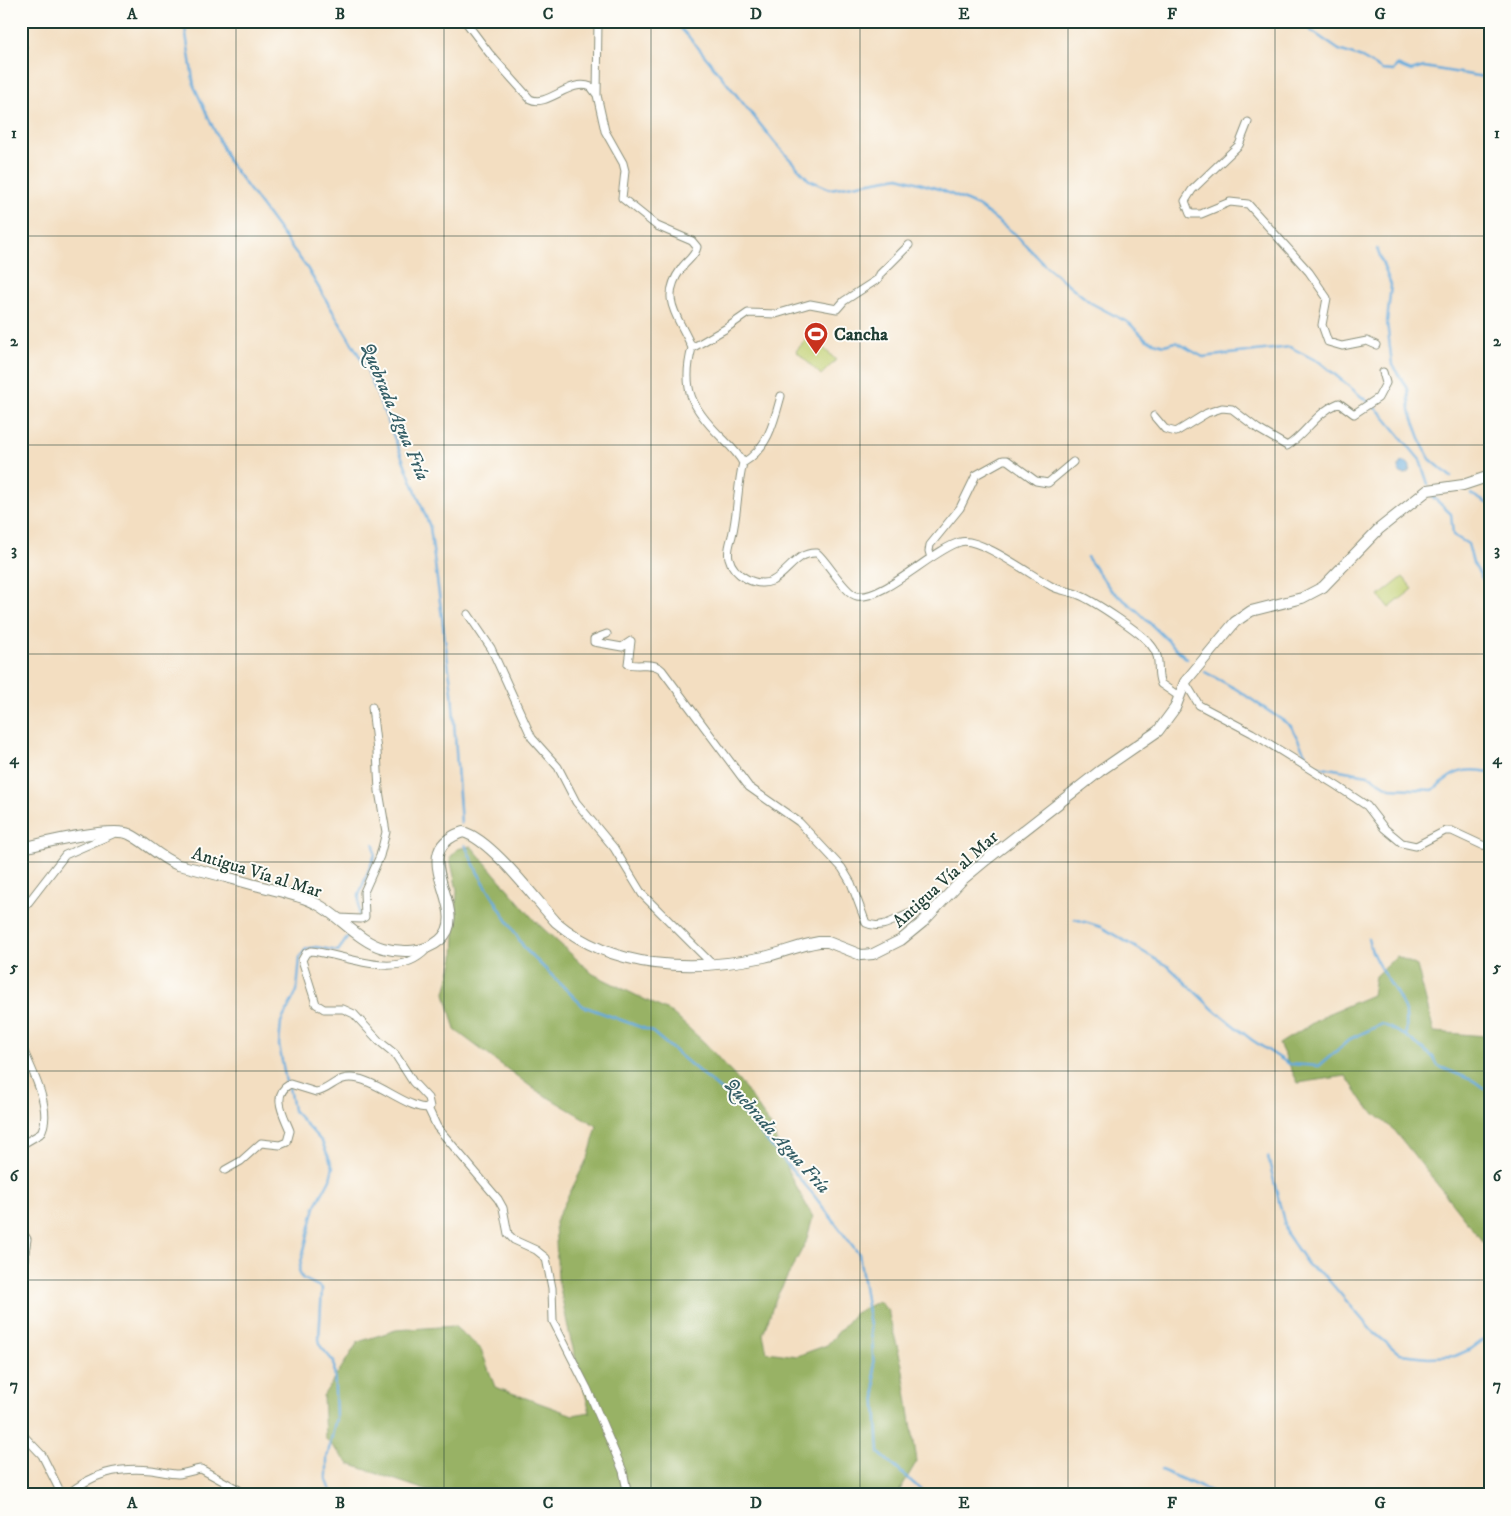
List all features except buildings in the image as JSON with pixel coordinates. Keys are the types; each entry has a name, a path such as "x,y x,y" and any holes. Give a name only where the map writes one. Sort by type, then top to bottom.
{"main road":[{"name":"Antigua Vía al Mar","path":"119,832 129,834 154,853 178,865 315,903 369,942 382,948 395,950 427,949 444,937 449,921 448,903 438,873 439,851 445,842 463,832 471,834 490,849 556,922 583,941 618,955 658,965 712,964 766,957 819,942 828,942 861,955 873,954 901,940 986,860 1100,771 1158,731 1175,708 1185,682 1235,622 1251,611 1302,598 1323,587 1379,529 1415,498 1428,490 1462,485 1490,476"},
{"path":"21,849 68,838 119,832"}],"street":[{"path":"465,21 489,53 530,100 539,101 576,85 585,84 591,87 597,95"},
{"path":"598,21 597,95 605,131 623,163 625,172 622,198 657,226 692,241 696,247 694,255 674,279 670,303 692,348 688,365 690,396 710,426 737,451 744,463 728,556 732,567 750,580 762,583 771,581 799,558 816,553 851,594 863,597 880,591 953,545 968,541 986,548 1057,589 1078,594 1142,636 1151,645 1159,659 1161,684 1180,697"},
{"path":"21,38 23,47 21,62"},
{"path":"1248,122 1239,145 1192,190 1185,200 1190,214 1201,214 1230,202 1248,204 1309,272 1327,298 1322,325 1328,342 1342,346 1367,341 1376,345"},
{"path":"692,348 725,330 748,313 776,314 810,304 837,309 844,301 878,279 880,274 909,245"},
{"path":"1154,416 1165,429 1176,432 1207,413 1222,408 1232,409 1287,446 1307,426 1338,403 1354,414 1378,398 1384,390 1386,383 1383,372"},
{"path":"744,463 750,459 771,434 781,396"},
{"path":"932,558 929,551 930,545 960,508 976,475 1003,460 1007,460 1036,481 1048,483 1073,462"},
{"path":"468,614 491,648 532,738 558,766 576,802 614,848 642,894 712,964"},
{"path":"607,634 594,639 594,642 615,648 622,647 631,641 628,664 645,664 656,666 662,670 749,787 799,822 842,868 851,883 862,918 866,923 876,927 917,912 931,913"},
{"path":"1185,682 1199,705 1252,734 1338,786 1367,806 1384,828 1402,843 1416,846 1445,830 1452,831 1482,845 1490,846"},
{"path":"338,918 361,919 364,917 364,892 380,856 386,832 379,791 378,751 372,707"},
{"path":"21,912 64,855 119,832"},
{"path":"427,949 419,958 407,964 372,964 311,951 306,953 302,960 316,1004 324,1009 343,1009 354,1014 379,1041 396,1054 413,1082 430,1101 428,1108 437,1127 498,1199 503,1208 508,1234 514,1240 536,1250 546,1258 552,1288 553,1322 586,1388 623,1471 628,1495"},
{"path":"21,1045 33,1074 46,1115 40,1134 21,1145"},
{"path":"225,1170 241,1161 261,1143 280,1145 287,1142 290,1132 282,1115 280,1100 284,1088 290,1084 316,1092 340,1080 358,1078 377,1085 419,1107 428,1108"},
{"path":"21,1230 26,1239 21,1281"},
{"path":"21,1433 42,1455 62,1495"},
{"path":"67,1495 91,1477 102,1473 150,1470 177,1474 201,1469 238,1490"}],"green space":[{"path":"1419,21 1466,21 1419,27"},
{"name":"Cancha","path":"810,335 836,360 821,375 796,351"},
{"path":"1403,577 1413,589 1389,608 1379,596"},
{"path":"471,846 535,921 593,974 672,1013 705,1043 745,1088 770,1125 792,1179 813,1217 806,1242 776,1298 763,1334 767,1352 797,1356 827,1345 855,1313 879,1301 888,1311 902,1365 917,1461 897,1495 522,1495 519,1491 428,1491 349,1464 325,1438 323,1396 358,1342 396,1330 454,1326 481,1349 495,1387 573,1415 590,1412 570,1337 558,1279 555,1222 589,1155 597,1126 534,1089 455,1030 445,993 454,957 457,890 450,858 457,849"},
{"path":"1397,956 1417,966 1434,1032 1486,1036 1490,1039 1490,1251 1395,1131 1366,1106 1346,1076 1298,1083 1279,1044 1327,1014 1372,995 1375,976"}],"water":[{"path":"1404,462 1410,468 1404,474 1398,468"}],"waterway":[{"name":"Quebrada Agua Fría","path":"184,21 194,86 229,162 307,268 366,367 430,527 452,692 461,824"},
{"path":"674,21 696,45 776,144 809,180 830,189 899,177 939,189 978,206 1015,234 1047,267 1091,303 1129,323 1147,340 1164,345 1176,342 1203,357 1290,347 1321,363 1381,413 1420,460 1428,484"},
{"path":"1116,21 1126,27 1159,21"},
{"path":"1297,21 1339,50 1362,58 1382,70 1393,71 1397,65 1411,71 1424,67 1490,78"},
{"path":"1377,249 1391,285 1387,322 1392,365 1408,389 1410,411 1423,446 1430,459 1451,477"},
{"path":"1471,494 1490,505"},
{"path":"1432,496 1451,514 1453,535 1468,544 1473,563 1490,591"},
{"path":"1087,557 1111,590 1134,608 1187,659"},
{"path":"1205,672 1236,689 1291,726 1311,765 1368,775 1390,788 1433,790 1458,772 1472,770 1490,772"},
{"path":"359,916 359,895 375,854 374,844"},
{"name":"Quebrada Agua Fría","path":"465,845 478,873 525,949 583,1006 651,1031 728,1096 812,1193 859,1254 872,1339 879,1453 927,1495"},
{"path":"1075,919 1101,927 1169,967 1214,1010 1252,1040 1289,1064 1319,1066 1350,1039 1382,1024 1406,1036"},
{"path":"286,1082 279,1045 281,1022 297,991 300,957 306,949 316,947 338,951 350,934"},
{"path":"1368,938 1381,969 1403,1006 1406,1018 1406,1036 1433,1057 1438,1066 1474,1081 1490,1093"},
{"path":"289,1087 293,1110 322,1142 333,1167 330,1179 315,1207 299,1270 302,1278 322,1288 319,1339 321,1347 334,1362 336,1418 327,1458 327,1479 332,1495"},
{"path":"1268,1157 1287,1234 1308,1265 1326,1277 1372,1331 1400,1354 1428,1357 1455,1356 1471,1349 1490,1335"},
{"path":"1161,1470 1219,1495"}],"place":[{"name":"Cancha","path":"816,355"}]}
